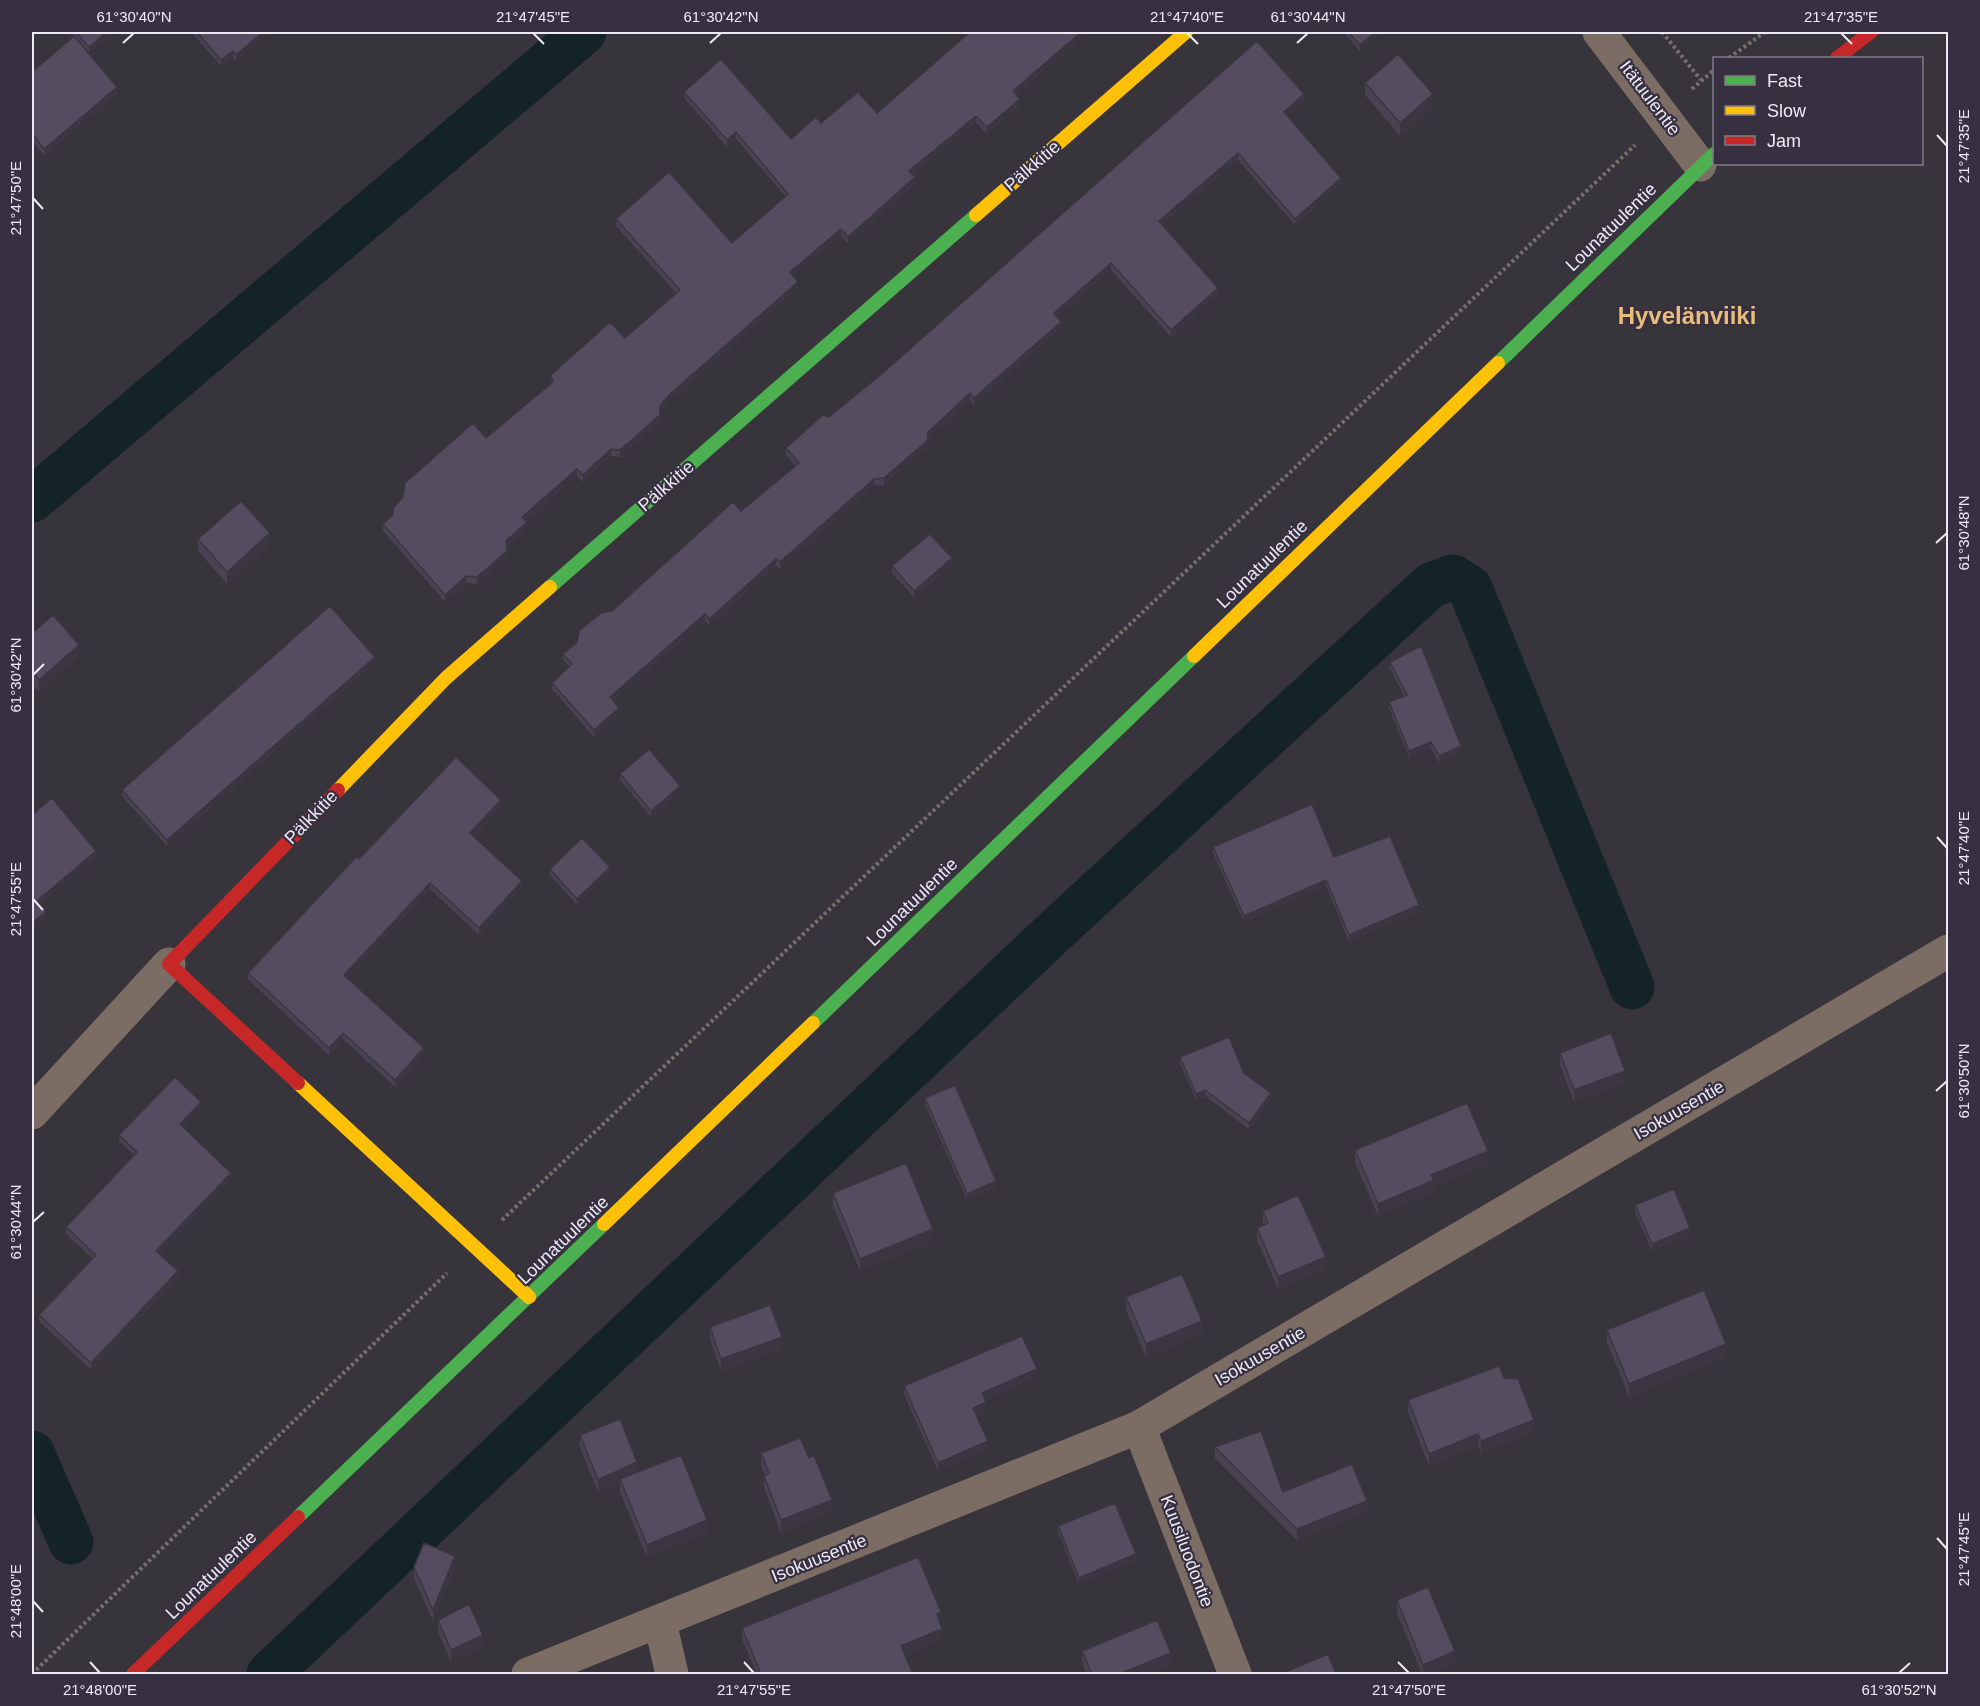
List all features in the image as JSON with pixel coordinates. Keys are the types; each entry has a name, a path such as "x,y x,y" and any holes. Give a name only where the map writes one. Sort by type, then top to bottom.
{"street":[{"name":"Pälkkitie","path":"32,1113 169,964 446,678 1186,32"},
{"name":"Itätuulentie","path":"1599,32 1665,116 1707,160"},
{"path":"1838,57 1871,32"},
{"name":"Lounatuulentie","path":"133,1674 530,1297 1707,160"},
{"name":"Isokuusentie","path":"528,1674 1139,1427 1948,951"},
{"path":"169,964 530,1297"},
{"name":"Kuusiluodontie","path":"1139,1427 1235,1674"},
{"path":"660,1622 672,1674"}],"path":[{"path":"1662,32 1701,80"},
{"path":"1730,57 1765,32"},
{"path":"32,1674 474,1246 1713,71"}],"building":[{"path":"76,32 107,32 89,47"},
{"path":"197,32 263,32 236,55 233,51 221,60"},
{"path":"970,32 1081,32 1013,91 1020,99 987,127 976,116 909,171 915,177 848,237 841,229 790,272 798,282 669,395 660,406 660,415 620,450 611,449 583,475 577,469 522,517 527,522 506,541 507,551 477,577 466,576 445,595 383,524 393,515 394,507 403,497 405,483 473,423 486,438 553,382 551,375 610,322 625,338 680,290 616,219 669,172 732,243 788,194 736,132 727,140 684,92 721,59 791,139 816,117 821,123 858,92 877,113"},
{"path":"1348,32 1375,32 1360,45"},
{"path":"74,36 117,87 44,149 32,134 32,72"},
{"path":"1257,41 1304,94 1284,112 1341,178 1295,219 1238,153 1159,221 1218,288 1171,330 1111,263 1054,313 1061,322 974,398 970,393 928,432 927,441 884,478 874,479 780,562 776,559 709,619 705,614 610,697 619,708 594,730 552,683 572,664 563,654 577,642 579,631 601,613 612,611 733,502 741,511 799,463 786,448 823,415 829,417 884,372"},
{"path":"1398,54 1433,94 1400,123 1365,83"},
{"path":"241,501 270,533 227,572 198,539"},
{"path":"930,534 952,558 914,591 892,566"},
{"path":"330,606 375,657 167,840 122,790"},
{"path":"53,615 79,645 39,680 32,671 32,633"},
{"path":"1421,646 1461,746 1439,756 1431,742 1409,751 1389,702 1407,695 1390,662"},
{"path":"649,749 680,786 651,811 620,774"},
{"path":"456,757 501,800 470,833 522,881 479,928 430,883 344,975 424,1048 395,1080 343,1033 329,1048 248,973 357,856 359,859"},
{"path":"52,798 96,851 37,901 46,912 32,923 32,815"},
{"path":"1312,804 1334,857 1390,836 1419,905 1349,935 1326,880 1244,916 1213,847"},
{"path":"582,838 610,867 577,899 550,869"},
{"path":"1611,1033 1625,1071 1574,1090 1560,1053"},
{"path":"1229,1037 1244,1073 1271,1093 1249,1123 1205,1090 1196,1094 1180,1057"},
{"path":"175,1077 201,1102 180,1124 231,1173 156,1251 178,1271 91,1363 39,1315 96,1255 66,1227 137,1152 119,1135"},
{"path":"955,1085 996,1181 967,1194 925,1098"},
{"path":"1467,1103 1488,1151 1431,1175 1434,1180 1378,1204 1355,1150"},
{"path":"906,1163 933,1229 860,1259 833,1193"},
{"path":"1674,1189 1690,1228 1652,1244 1635,1205"},
{"path":"1298,1195 1326,1257 1278,1277 1257,1228 1268,1223 1263,1211"},
{"path":"1182,1274 1202,1321 1146,1344 1126,1297"},
{"path":"1704,1290 1726,1344 1629,1384 1607,1330"},
{"path":"770,1305 782,1337 721,1359 710,1327"},
{"path":"1022,1336 1037,1369 982,1393 986,1402 973,1408 988,1441 938,1463 904,1386"},
{"path":"1499,1366 1504,1378 1518,1379 1534,1420 1481,1441 1478,1434 1429,1454 1408,1400"},
{"path":"620,1419 637,1462 598,1480 580,1435"},
{"path":"1261,1431 1283,1492 1352,1464 1367,1501 1297,1529 1215,1447"},
{"path":"800,1438 809,1458 814,1455 832,1500 781,1520 764,1476 769,1473 761,1453"},
{"path":"681,1455 707,1520 647,1545 620,1479"},
{"path":"1115,1503 1136,1554 1079,1578 1058,1526"},
{"path":"424,1543 455,1556 433,1610 414,1567"},
{"path":"918,1557 941,1612 937,1614 942,1629 901,1646 913,1674 761,1674 742,1628"},
{"path":"1428,1587 1455,1651 1423,1665 1397,1600"},
{"path":"469,1604 483,1635 451,1650 438,1620"},
{"path":"1157,1620 1171,1653 1119,1674 1092,1674 1082,1651"},
{"path":"1328,1654 1336,1674 1281,1674"}],"waterway":[{"path":"32,500 584,32"},
{"path":"269,1674 1054,932 1431,585 1453,577 1470,588 1632,987"},
{"path":"32,1453 71,1542"}],"traffic: fast":[{"path":"1498,363 1713,155"},
{"path":"550,587 976,215"},
{"path":"813,1023 1194,656"},
{"path":"298,1517 604,1224"}],"traffic: slow":[{"path":"976,215 1186,32"},
{"path":"1194,656 1498,363"},
{"path":"338,790 446,678 550,587"},
{"path":"604,1224 813,1023"},
{"path":"298,1083 529,1297"}],"traffic: jam":[{"path":"1838,57 1871,32"},
{"path":"298,1083 169,964 338,790"},
{"path":"133,1674 298,1517"}],"district":[{"name":"Hyvelänviiki","path":"1687,315"}]}
